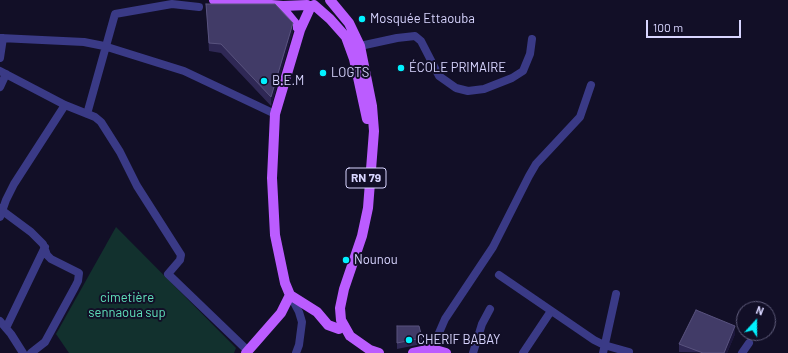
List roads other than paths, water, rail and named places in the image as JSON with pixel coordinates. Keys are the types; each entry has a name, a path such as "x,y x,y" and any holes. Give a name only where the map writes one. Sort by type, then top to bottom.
{"main road":[{"path":"214,0 278,6 311,3 300,30 275,114 272,163 274,228 284,277 290,295 317,312 328,326 339,329 345,339 363,353"},
{"path":"330,0 349,23 372,106 374,132 368,208 362,236 344,288 341,314 344,328 350,336 370,350 379,353"},
{"name":"RN 79","path":"311,3 338,27 356,49 369,134 365,190 358,228 336,306 336,317 339,329"},
{"path":"278,6 300,30"},
{"path":"247,352 274,323 290,295"},
{"path":"413,353 432,349 446,353"}],"street":[{"path":"87,114 104,46 115,14 172,4 199,6"},
{"path":"356,49 415,36 421,40 439,76 456,88 468,91 484,89 512,78 523,71 530,54 532,39"},
{"path":"0,58 2,38 84,42 104,46 184,71 275,114"},
{"path":"0,87 3,73 65,105 95,116 106,128 137,186 181,255 180,260 168,274 247,352"},
{"path":"432,349 445,319 493,247 536,164 580,117 591,85"},
{"path":"31,353 44,342 79,277 76,271 51,259 47,255 45,248 31,232 0,212 14,184 65,105"},
{"path":"6,328 45,248"},
{"path":"500,275 604,349 629,352"},
{"path":"604,349 616,294"},
{"path":"290,295 299,312 302,327 296,353"},
{"path":"473,353 482,324 490,309"},
{"path":"523,353 551,311"},
{"path":"0,321 22,353"},
{"path":"742,353 749,344"}],"place":[{"name":"Mosquée Ettaouba","path":"362,19"},
{"name":"ÉCOLE PRIMAIRE","path":"401,68"},
{"name":"LOGTS","path":"323,73"},
{"name":"B.E.M","path":"264,81"},
{"name":"Nounou","path":"346,260"},
{"name":"CHERIF BABAY","path":"409,340"}],"park label":[{"name":"cimetière sennaoua sup","path":"127,306"}]}
